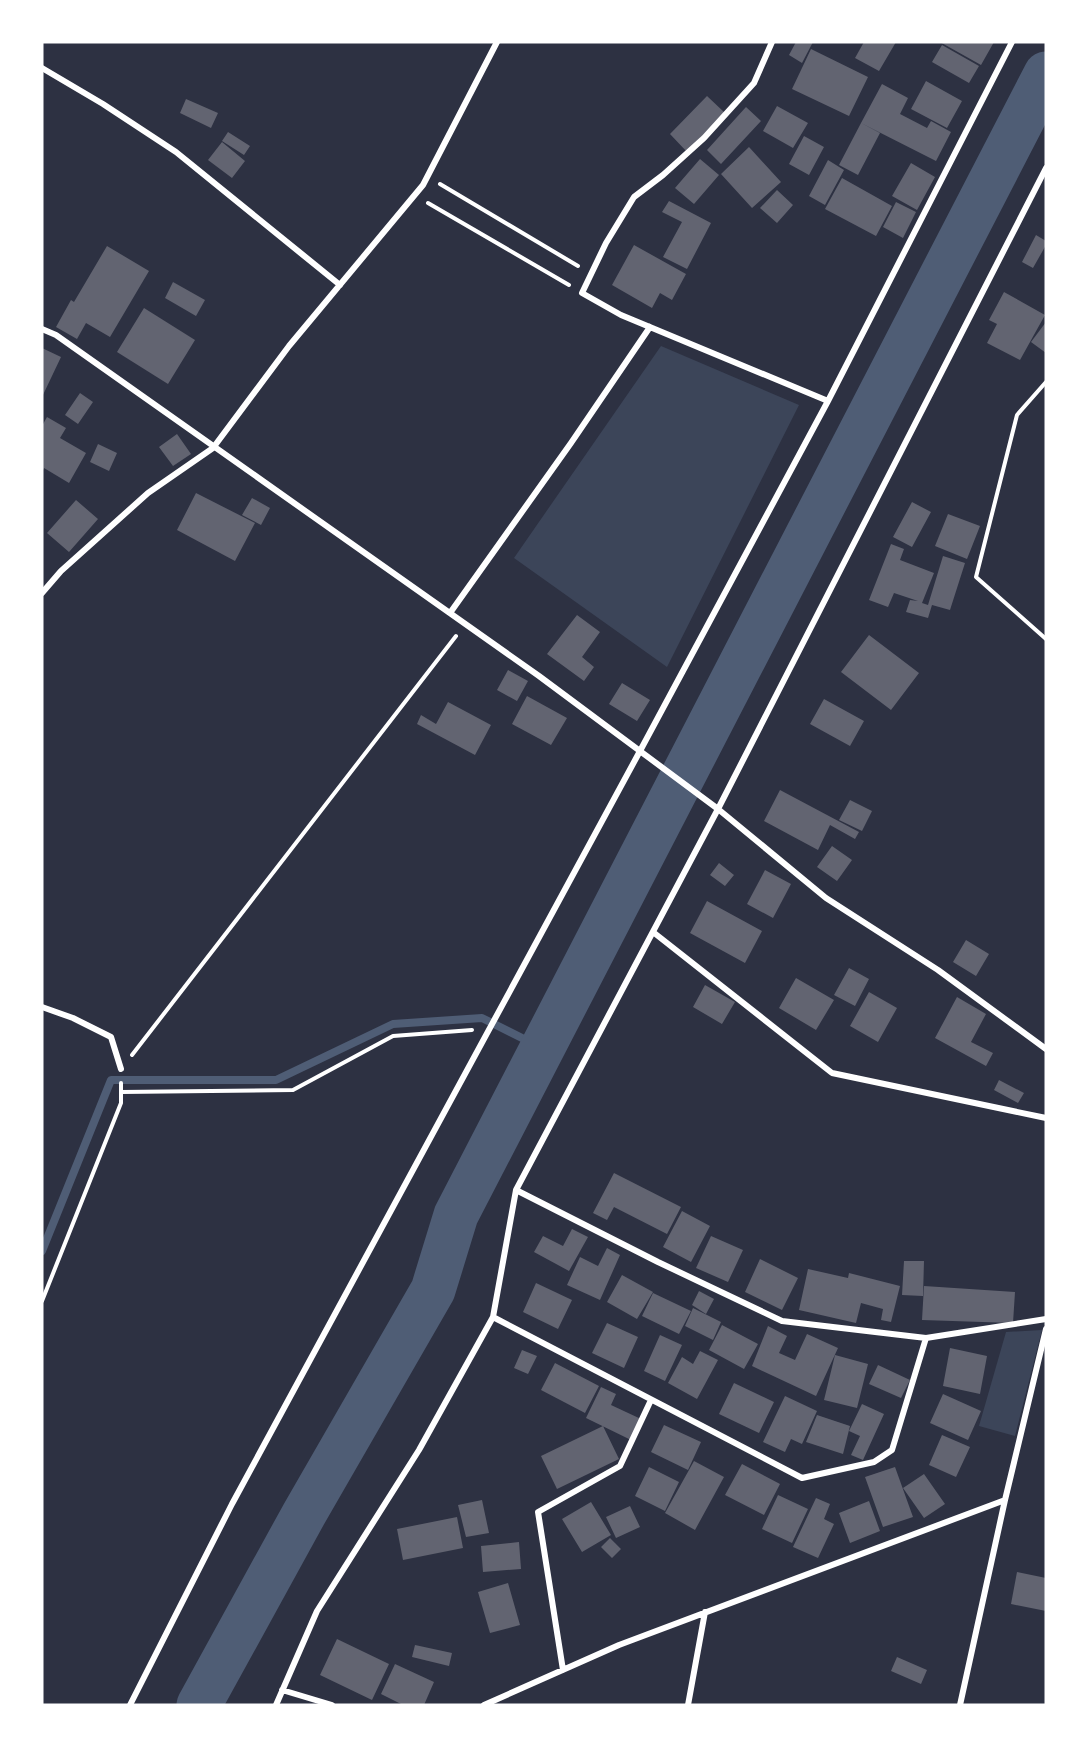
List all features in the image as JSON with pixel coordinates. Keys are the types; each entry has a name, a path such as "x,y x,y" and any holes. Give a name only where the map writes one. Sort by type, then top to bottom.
{"street":[{"path":"42,593 61,571 148,493 213,448 289,346 427,177 497,42"},
{"path":"772,42 754,83 704,138 663,175 634,197 606,243 582,293 621,315 828,400"},
{"path":"130,1705 232,1504 828,400 1012,42"},
{"path":"42,68 104,104 176,152 340,285"},
{"path":"276,1705 317,1611 419,1450 493,1317 516,1190 718,809 1046,168"},
{"path":"450,613 650,327"},
{"path":"42,329 56,335 213,448 466,624 718,809 826,898 938,970 1046,1049"},
{"path":"653,932 832,1073 1046,1118"},
{"path":"42,1007 73,1018 111,1037 121,1069"},
{"path":"516,1190 782,1322 926,1338 1046,1319"},
{"path":"493,1317 802,1478 874,1462 892,1450 926,1338"},
{"path":"960,1705 1005,1500 1046,1329"},
{"path":"563,1670 538,1512 620,1466 651,1400"},
{"path":"484,1705 619,1645 1005,1500"},
{"path":"688,1705 705,1612"},
{"path":"282,1690 332,1705"}],"path":[{"path":"427,177 591,274"},
{"path":"414,195 582,293"},
{"path":"1046,382 1017,415 976,577 1046,639"},
{"path":"42,1301 120,1103 121,1069 466,624"},
{"path":"121,1092 293,1090 393,1036 490,1029"}],"shaded area":[{"path":"661,346 799,405 667,667 514,558"},
{"path":"1042,1330 1015,1436 979,1426 1006,1332"}],"building":[{"path":"796,42 813,42 802,63 789,55"},
{"path":"864,42 896,42 879,71 855,58"},
{"path":"940,42 994,42 981,65"},
{"path":"942,45 979,66 969,83 932,62"},
{"path":"811,49 868,77 849,116 792,89"},
{"path":"926,81 962,101 947,128 911,109"},
{"path":"882,84 908,98 900,114 927,128 931,121 951,132 936,161 861,123"},
{"path":"707,96 725,113 687,152 670,134"},
{"path":"186,99 218,113 211,128 180,113"},
{"path":"777,106 808,123 793,148 763,131"},
{"path":"746,107 761,121 721,164 707,150"},
{"path":"861,123 880,133 858,175 839,165"},
{"path":"228,132 250,146 244,155 222,141"},
{"path":"804,136 824,147 809,175 789,164"},
{"path":"222,142 245,161 232,178 208,160"},
{"path":"749,147 781,182 752,208 721,174"},
{"path":"700,159 719,175 694,204 675,188"},
{"path":"828,160 844,170 825,205 809,196"},
{"path":"911,163 935,177 917,210 892,196"},
{"path":"842,178 892,206 876,236 825,209"},
{"path":"777,190 793,205 777,223 760,208"},
{"path":"669,201 711,223 687,269 663,257 682,222 662,212"},
{"path":"896,202 916,212 903,238 883,227"},
{"path":"1036,235 1046,241 1046,245 1033,268 1022,262"},
{"path":"634,245 686,274 672,300 660,293 652,308 612,285"},
{"path":"107,246 149,271 110,337 86,323 77,339 56,327 71,300 74,302"},
{"path":"173,282 205,300 196,316 165,298"},
{"path":"1004,292 1045,315 1020,360 987,343 997,324 989,320"},
{"path":"144,308 195,340 168,384 117,352"},
{"path":"1046,322 1046,353 1031,342"},
{"path":"42,348 61,357 42,397"},
{"path":"80,393 93,402 78,424 65,415"},
{"path":"47,417 66,428 60,438 86,453 69,483 44,468 42,472 42,426"},
{"path":"177,434 191,454 173,466 159,447"},
{"path":"98,444 117,453 109,471 90,462"},
{"path":"196,493 255,523 235,561 177,530"},
{"path":"252,498 270,508 261,525 242,515"},
{"path":"76,500 98,519 69,552 47,533"},
{"path":"912,502 931,512 912,547 893,537"},
{"path":"948,514 980,526 967,559 935,546"},
{"path":"891,544 904,549 900,560 934,573 922,603 928,605 943,556 965,563 950,610 932,605 928,618 906,612 910,600 918,601 894,593 888,607 869,600"},
{"path":"577,615 600,632 582,657 594,667 584,681 547,654"},
{"path":"869,635 919,673 891,710 841,672"},
{"path":"508,670 528,681 517,701 497,690"},
{"path":"622,683 650,700 637,721 609,704"},
{"path":"527,696 567,718 551,745 512,724"},
{"path":"824,699 864,721 850,746 810,724"},
{"path":"448,702 491,725 475,755 417,724 421,715 436,724"},
{"path":"780,790 859,832 855,839 830,825 818,850 764,821"},
{"path":"850,800 872,811 862,831 839,820"},
{"path":"832,846 852,860 837,881 817,867"},
{"path":"719,863 734,875 725,886 710,875"},
{"path":"765,870 791,884 773,918 747,904"},
{"path":"707,901 762,931 745,963 690,933"},
{"path":"966,940 989,954 976,976 953,962"},
{"path":"849,968 869,979 855,1006 834,995"},
{"path":"796,978 834,1000 816,1030 779,1008"},
{"path":"705,985 735,1002 722,1024 693,1007"},
{"path":"869,992 897,1008 878,1042 850,1026"},
{"path":"957,997 986,1014 971,1042 993,1053 986,1066 935,1038"},
{"path":"999,1080 1024,1093 1018,1103 994,1090"},
{"path":"614,1173 681,1207 667,1234 614,1207 607,1220 593,1213"},
{"path":"682,1211 710,1226 691,1262 663,1247"},
{"path":"572,1229 588,1237 569,1271 534,1252 543,1236 563,1246"},
{"path":"711,1236 743,1250 728,1282 696,1268"},
{"path":"607,1248 620,1255 600,1300 567,1285 580,1257 598,1266"},
{"path":"760,1259 798,1278 782,1310 745,1292"},
{"path":"904,1261 924,1261 923,1296 902,1295"},
{"path":"808,1269 848,1278 849,1273 900,1286 891,1322 881,1320 883,1309 861,1303 856,1323 799,1310"},
{"path":"622,1275 653,1292 637,1319 607,1302"},
{"path":"536,1283 572,1300 558,1329 523,1312"},
{"path":"924,1286 1015,1292 1013,1323 922,1320"},
{"path":"699,1291 714,1299 706,1314 692,1305"},
{"path":"653,1293 691,1311 679,1334 642,1316"},
{"path":"693,1308 721,1322 713,1340 685,1326"},
{"path":"607,1323 638,1337 624,1368 592,1353"},
{"path":"722,1325 758,1344 744,1369 709,1350"},
{"path":"768,1326 787,1336 779,1353 795,1360 807,1334 838,1348 816,1396 752,1366"},
{"path":"660,1335 682,1345 665,1381 644,1371"},
{"path":"950,1348 987,1356 980,1394 943,1386"},
{"path":"522,1350 537,1356 528,1374 514,1368"},
{"path":"700,1351 718,1360 697,1399 668,1383 682,1357 693,1364"},
{"path":"835,1355 868,1364 857,1408 824,1400"},
{"path":"555,1363 599,1386 585,1413 541,1390"},
{"path":"878,1365 910,1380 901,1398 869,1384"},
{"path":"734,1383 774,1402 759,1433 719,1414"},
{"path":"601,1387 616,1394 611,1405 641,1419 631,1440 586,1418"},
{"path":"943,1394 981,1411 968,1440 930,1423"},
{"path":"785,1396 817,1411 802,1444 791,1439 785,1452 763,1442"},
{"path":"862,1404 884,1414 863,1460 851,1455 860,1436 849,1431"},
{"path":"817,1415 850,1426 843,1454 806,1442"},
{"path":"664,1425 701,1442 688,1470 651,1452"},
{"path":"603,1426 619,1459 557,1489 541,1456"},
{"path":"942,1435 970,1447 956,1477 929,1465"},
{"path":"694,1461 724,1477 695,1530 665,1513"},
{"path":"742,1464 780,1484 764,1515 725,1495"},
{"path":"649,1467 679,1482 665,1511 635,1496"},
{"path":"895,1467 913,1517 883,1527 865,1477"},
{"path":"924,1474 945,1504 924,1518 903,1488"},
{"path":"778,1495 808,1509 792,1543 762,1529"},
{"path":"816,1498 830,1504 824,1519 834,1524 818,1558 793,1547"},
{"path":"482,1500 489,1533 466,1537 458,1505"},
{"path":"869,1501 880,1531 850,1543 839,1513"},
{"path":"591,1502 611,1535 582,1552 562,1519"},
{"path":"630,1506 640,1527 616,1538 606,1517"},
{"path":"457,1517 463,1548 403,1560 397,1529"},
{"path":"610,1538 621,1549 612,1558 601,1547"},
{"path":"519,1542 521,1569 483,1572 481,1546"},
{"path":"1017,1572 1046,1578 1046,1611 1011,1604"},
{"path":"508,1583 520,1625 490,1633 478,1592"},
{"path":"337,1639 389,1664 372,1700 320,1675"},
{"path":"415,1645 452,1653 449,1666 412,1657"},
{"path":"897,1657 927,1670 921,1684 891,1671"},
{"path":"395,1664 434,1682 424,1705 403,1705 381,1694"}],"waterway":[{"path":"199,1705 304,1514 433,1290 456,1215 1046,74"},
{"path":"42,1251 111,1080 276,1080 393,1024 482,1018 542,1048"}]}
